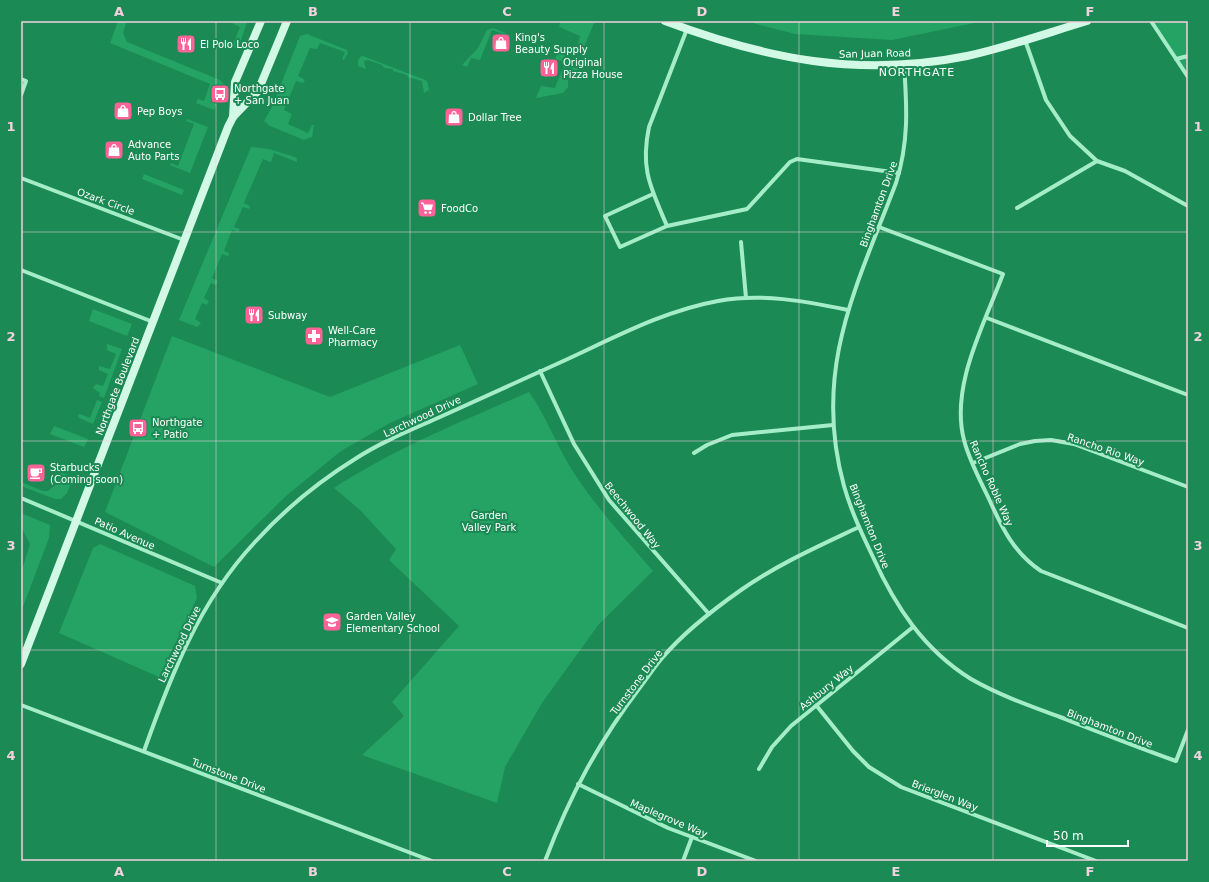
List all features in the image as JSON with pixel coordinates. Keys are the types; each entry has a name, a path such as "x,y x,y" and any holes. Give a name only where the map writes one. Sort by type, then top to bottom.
{"main road":[{"name":"Northgate Boulevard","path":"21,664 152,322 233,117 235,82 261,21"},
{"name":"Northgate Boulevard","path":"233,117 258,91 288,21"},
{"name":"San Juan Road","path":"665,21 724,43 766,54 799,60 841,64 904,64 968,56 1087,21"}],"street":[{"path":"1150,21 1188,77"},
{"path":"667,226 647,178 645,165 646,142 649,127 687,29"},
{"path":"1025,40 1046,100 1070,136 1097,161 1125,171 1188,206"},
{"path":"1176,59 1188,56"},
{"name":"Binghamton Drive","path":"904,64 906,131 899,173 848,310 839,341 834,372 833,425 837,455 844,486 859,527 885,584 912,627 949,663 991,690 1176,761 1188,730"},
{"path":"21,79 26,81 21,95"},
{"path":"653,194 605,216 620,247 667,226 747,209 790,162 797,159 899,173"},
{"path":"1017,208 1097,161"},
{"name":"Ozark Circle","path":"21,178 184,240"},
{"name":"Rancho Roble Way","path":"879,226 1003,274 965,374 962,390 961,424 964,440 973,464 1011,543 1034,567 1056,578 1188,628"},
{"path":"741,242 746,298"},
{"path":"21,270 152,322"},
{"name":"Larchwood Drive","path":"144,752 177,661 198,620 222,584 244,555 272,524 324,479 357,457 392,438 674,312 718,301 774,297 802,300 848,310"},
{"path":"987,318 1188,395"},
{"name":"Beechwood Way","path":"540,371 574,444 609,500 709,614"},
{"path":"694,453 710,443 732,435 833,425"},
{"name":"Rancho Rio Way","path":"973,464 1020,444 1051,440 1074,444 1188,487"},
{"name":"Patio Avenue","path":"21,498 76,520 222,584"},
{"name":"Turnstone Drive","path":"545,861 578,784 610,729 663,657 709,614 771,571 859,527"},
{"name":"Ashbury Way","path":"759,768 778,740 790,726 912,627"},
{"name":"Brierglen Way","path":"816,704 853,751 869,767 901,787 1096,861"},
{"name":"Turnstone Drive","path":"21,705 432,861"},
{"name":"Maplegrove Way","path":"578,784 648,820 756,861"},
{"path":"683,861 692,837"}],"green space":[{"path":"118,21 127,21 123,33 127,42 220,80 224,84 222,91 219,90 216,97 219,99 214,110 196,103 198,99 204,101 210,84 110,43"},
{"path":"233,21 247,22 238,49 224,43 225,41 233,44 240,27 232,23"},
{"path":"555,21 587,21 594,23 584,47 578,45 580,36 559,27 560,23"},
{"path":"745,21 984,21 892,40 795,34"},
{"path":"1160,21 1188,21 1188,81 1153,23"},
{"path":"493,28 508,34 508,36 492,30 480,60 471,58 467,67 462,65 478,48 487,30"},
{"path":"307,34 347,50 348,53 344,60 342,59 345,52 320,43 317,49 310,48 298,76 305,80 303,83 296,81 284,110 292,114 288,124 308,133 312,125 314,125 312,137 304,140 270,126 264,121 272,107 300,36"},
{"path":"558,53 572,58 578,63 580,67 577,78 564,69 561,75 568,80 568,87 563,93 536,98 541,86 555,88 565,62 555,59"},
{"path":"363,56 427,81 429,90 424,93 422,81 393,71 393,69 384,68 382,65 368,60 364,61 366,69 358,66 360,57"},
{"path":"187,119 208,127 190,173 170,165 171,163 178,166 194,124 186,121"},
{"path":"251,147 269,149 295,157 297,162 274,153 271,162 263,159 244,203 250,206 249,209 243,207 234,227 240,229 238,232 232,230 224,251 229,253 228,256 222,254 212,278 218,281 216,285 211,283 204,298 209,301 207,305 202,303 195,319 201,323 197,327 179,320"},
{"path":"144,174 184,190 182,195 142,179"},
{"path":"93,309 132,324 127,336 89,321"},
{"path":"172,336 330,397 460,345 478,384 390,423 341,451 286,496 214,567 105,512"},
{"path":"107,344 122,349 104,398 99,396 100,393 93,388 96,384 103,386 108,374 99,370 99,366 110,369 116,354 107,350"},
{"name":"Garden Valley Park","path":"529,392 568,463 592,499 653,571 599,624 542,703 505,767 497,803 362,755 404,716 392,702 459,626 389,560 396,549 360,510 334,488 381,460 405,448"},
{"path":"97,400 102,402 93,424 79,418 78,415 80,414 90,418"},
{"path":"54,426 88,439 84,447 50,434"},
{"path":"61,473 72,476 73,479 67,493 61,499 55,499 21,486 21,482 43,491 48,491 57,483"},
{"path":"21,513 50,525 49,538 21,612 21,573 30,544 21,527"},
{"path":"100,544 195,586 197,598 159,677 59,633 93,548"}],"place":[{"name":"King's Beauty Supply","path":"501,43"},
{"name":"El Polo Loco","path":"186,44"},
{"name":"Original Pizza House","path":"549,68"},
{"name":"Northgate + San Juan","path":"220,94"},
{"name":"Pep Boys","path":"123,111"},
{"name":"Dollar Tree","path":"454,117"},
{"name":"Advance Auto Parts","path":"114,150"},
{"name":"FoodCo","path":"427,208"},
{"name":"Subway","path":"254,315"},
{"name":"Well-Care Pharmacy","path":"314,336"},
{"name":"Northgate + Patio","path":"138,428"},
{"name":"Starbucks (Coming soon)","path":"36,473"},
{"name":"Garden Valley Elementary School","path":"332,622"}],"district":[{"name":"NORTHGATE","path":"917,72"}]}
